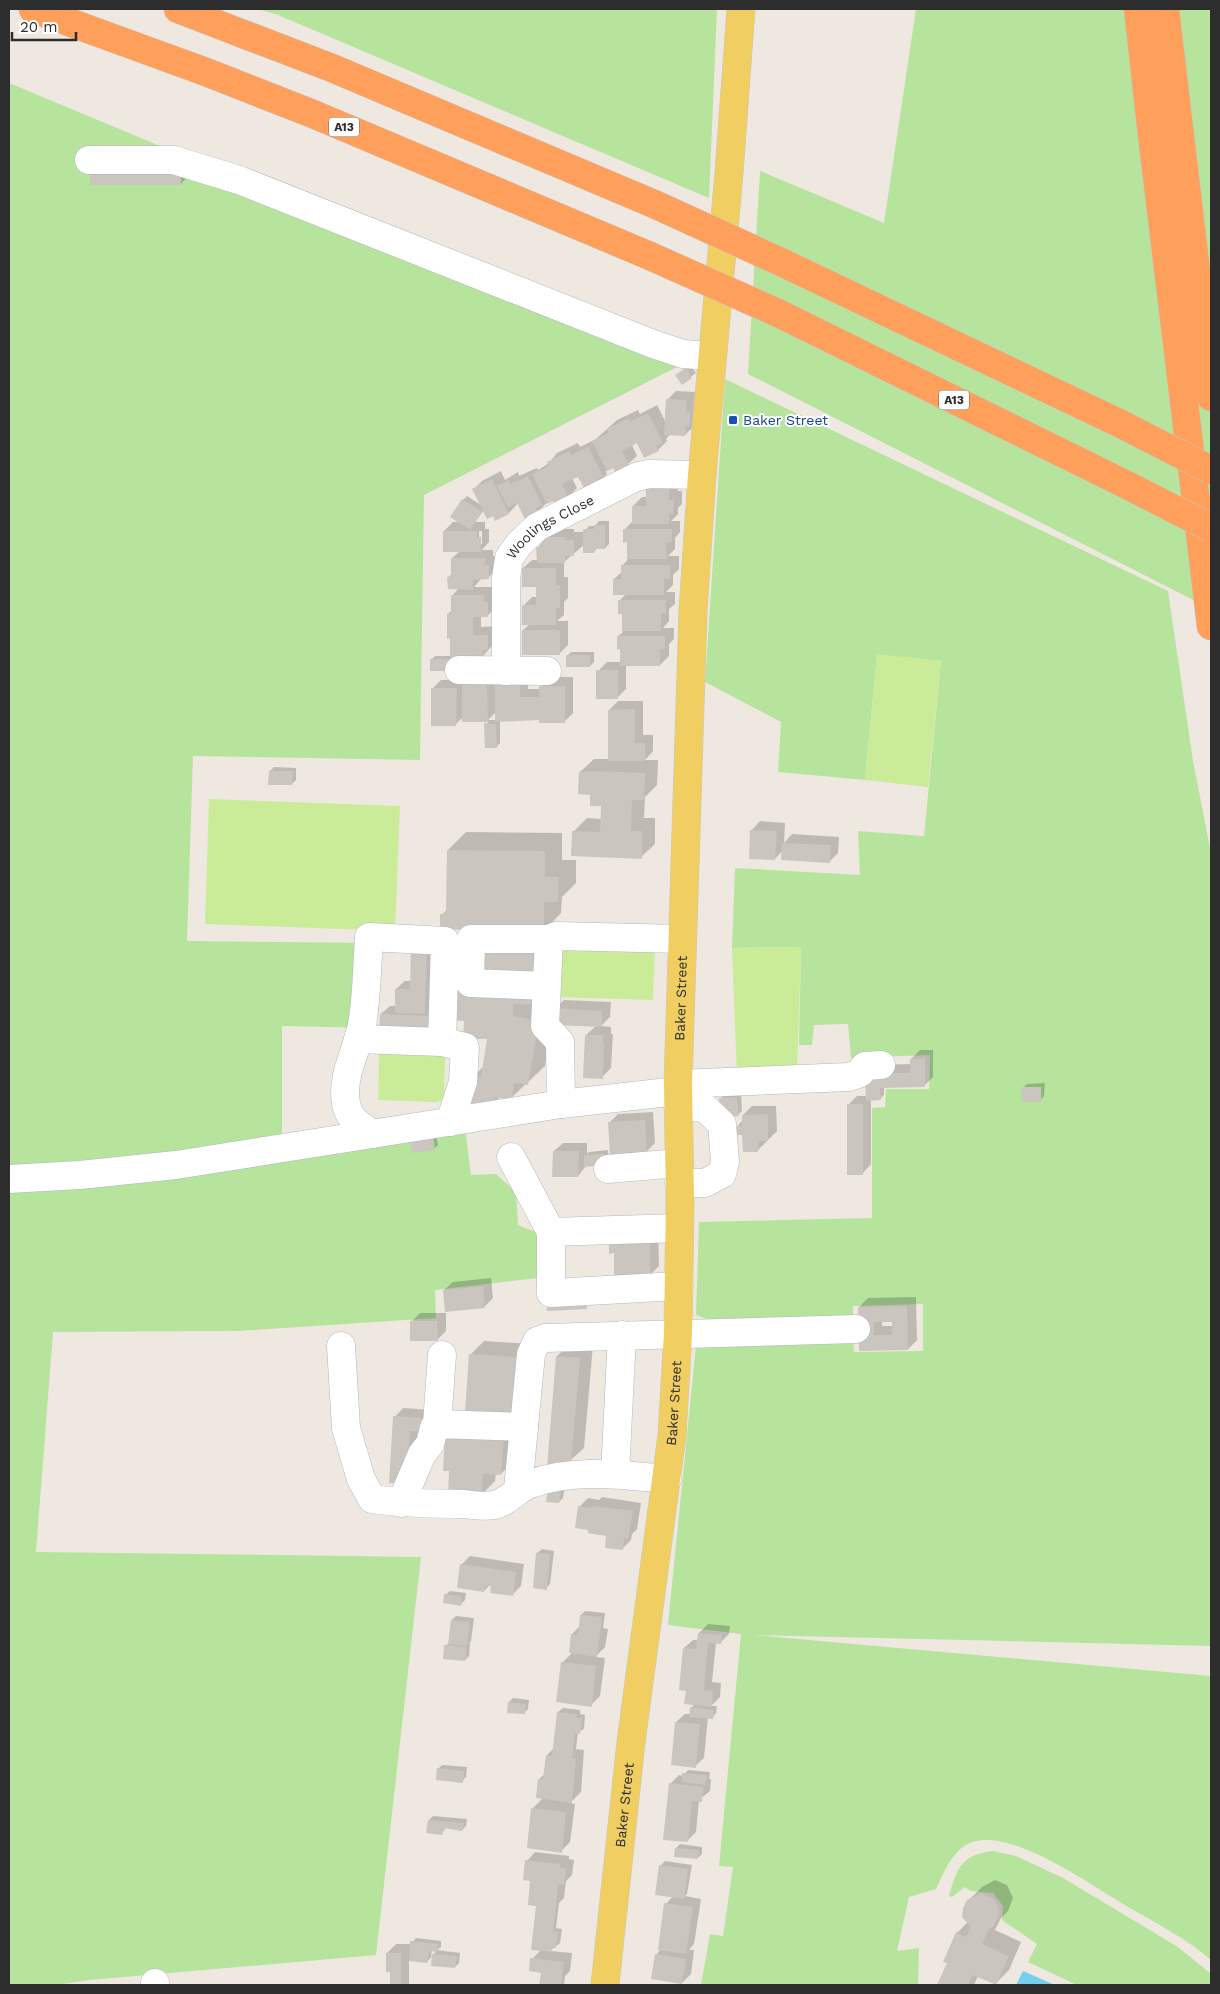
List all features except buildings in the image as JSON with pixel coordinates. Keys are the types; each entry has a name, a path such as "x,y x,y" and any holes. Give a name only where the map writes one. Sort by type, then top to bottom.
{"highway":[{"name":"A13","path":"33,9 206,72 304,111 650,256 778,313 1211,528"},
{"path":"178,9 332,68 654,204 781,262 1119,423 1211,470"},
{"path":"1138,9 1211,626"},
{"path":"1165,9 1211,397"}],"main road":[{"name":"Baker Street","path":"605,1985 631,1742 672,1435 678,1333 678,1094 693,611 702,475 729,173 741,9"}],"street":[{"path":"89,160 174,160 239,180 652,344 683,354 712,356"},
{"name":"Woolings Close","path":"506,670 506,578 509,558 519,544 537,528 636,477 649,474 702,475"},
{"path":"459,670 547,671"},
{"path":"372,1134 352,1120 346,1104 345,1078 362,1024 369,937 458,940 549,939 556,936 682,939"},
{"path":"549,939 545,1026 560,1042 561,1104"},
{"path":"458,940 470,984 547,986"},
{"path":"442,1042 458,940"},
{"path":"358,1040 442,1042 465,1047 463,1082 450,1122"},
{"path":"9,1179 80,1175 176,1165 561,1104 849,1077 860,1074 865,1066 881,1065"},
{"path":"608,1168 679,1173 705,1183 722,1174 725,1162 722,1124 705,1108 692,1106 678,1094"},
{"path":"511,1157 551,1232 551,1292 679,1286"},
{"path":"551,1232 679,1228"},
{"path":"518,1489 531,1354 537,1341 545,1338 856,1328"},
{"path":"615,1474 622,1335"},
{"path":"341,1346 346,1428 361,1479 372,1499 401,1503 494,1505 509,1498 518,1489 531,1484 575,1474 615,1474 667,1480"},
{"path":"401,1503 423,1453 430,1444 434,1428 437,1424 442,1355"},
{"path":"437,1424 524,1427"}],"green space":[{"path":"258,9 717,9 709,198 278,15"},
{"path":"916,9 1211,9 1211,609 748,374 760,171 884,223"},
{"path":"9,83 683,364 424,495 420,760 193,756 187,941 378,943 372,1028 282,1026 282,1157 465,1128 471,1175 496,1174 516,1192 518,1225 538,1233 538,1278 435,1290 436,1318 238,1331 53,1332 36,1552 421,1557 376,1955 89,1980 57,1985 9,1985"},
{"path":"725,379 1168,591 1193,761 1211,853 1211,1646 753,1635 1211,1676 1211,1960 1171,1932 1051,1861 1018,1846 999,1841 984,1840 966,1845 956,1854 936,1889 909,1897 897,1951 919,1948 918,1985 701,1985 710,1934 723,1936 733,1867 719,1866 741,1634 668,1625 696,1345 853,1339 854,1352 923,1351 923,1304 853,1306 853,1320 717,1323 696,1315 699,1222 872,1218 872,1108 885,1107 886,1089 929,1089 930,1055 851,1058 848,1024 814,1025 812,1045 799,1045 801,947 732,948 735,868 860,875 858,831 924,836 941,661 877,655 865,780 778,772 781,722 705,682"},
{"path":"877,654 941,661 928,787 865,780"},
{"path":"209,799 400,806 395,931 205,924"},
{"path":"556,943 655,946 653,1000 554,997"},
{"path":"801,947 797,1075 737,1076 732,948"},
{"path":"379,1051 445,1053 444,1099 436,1102 378,1100"},
{"path":"993,1851 1016,1856 1063,1878 1178,1947 1211,1974 1211,1985 1077,1985 1028,1962 1037,1944 1002,1920 1003,1906 993,1893 971,1891 965,1887 952,1897 949,1896 962,1864 974,1856"}],"water":[{"path":"1023,1971 1055,1985 1016,1985"}],"place":[{"name":"Baker Street","path":"733,420"}]}
